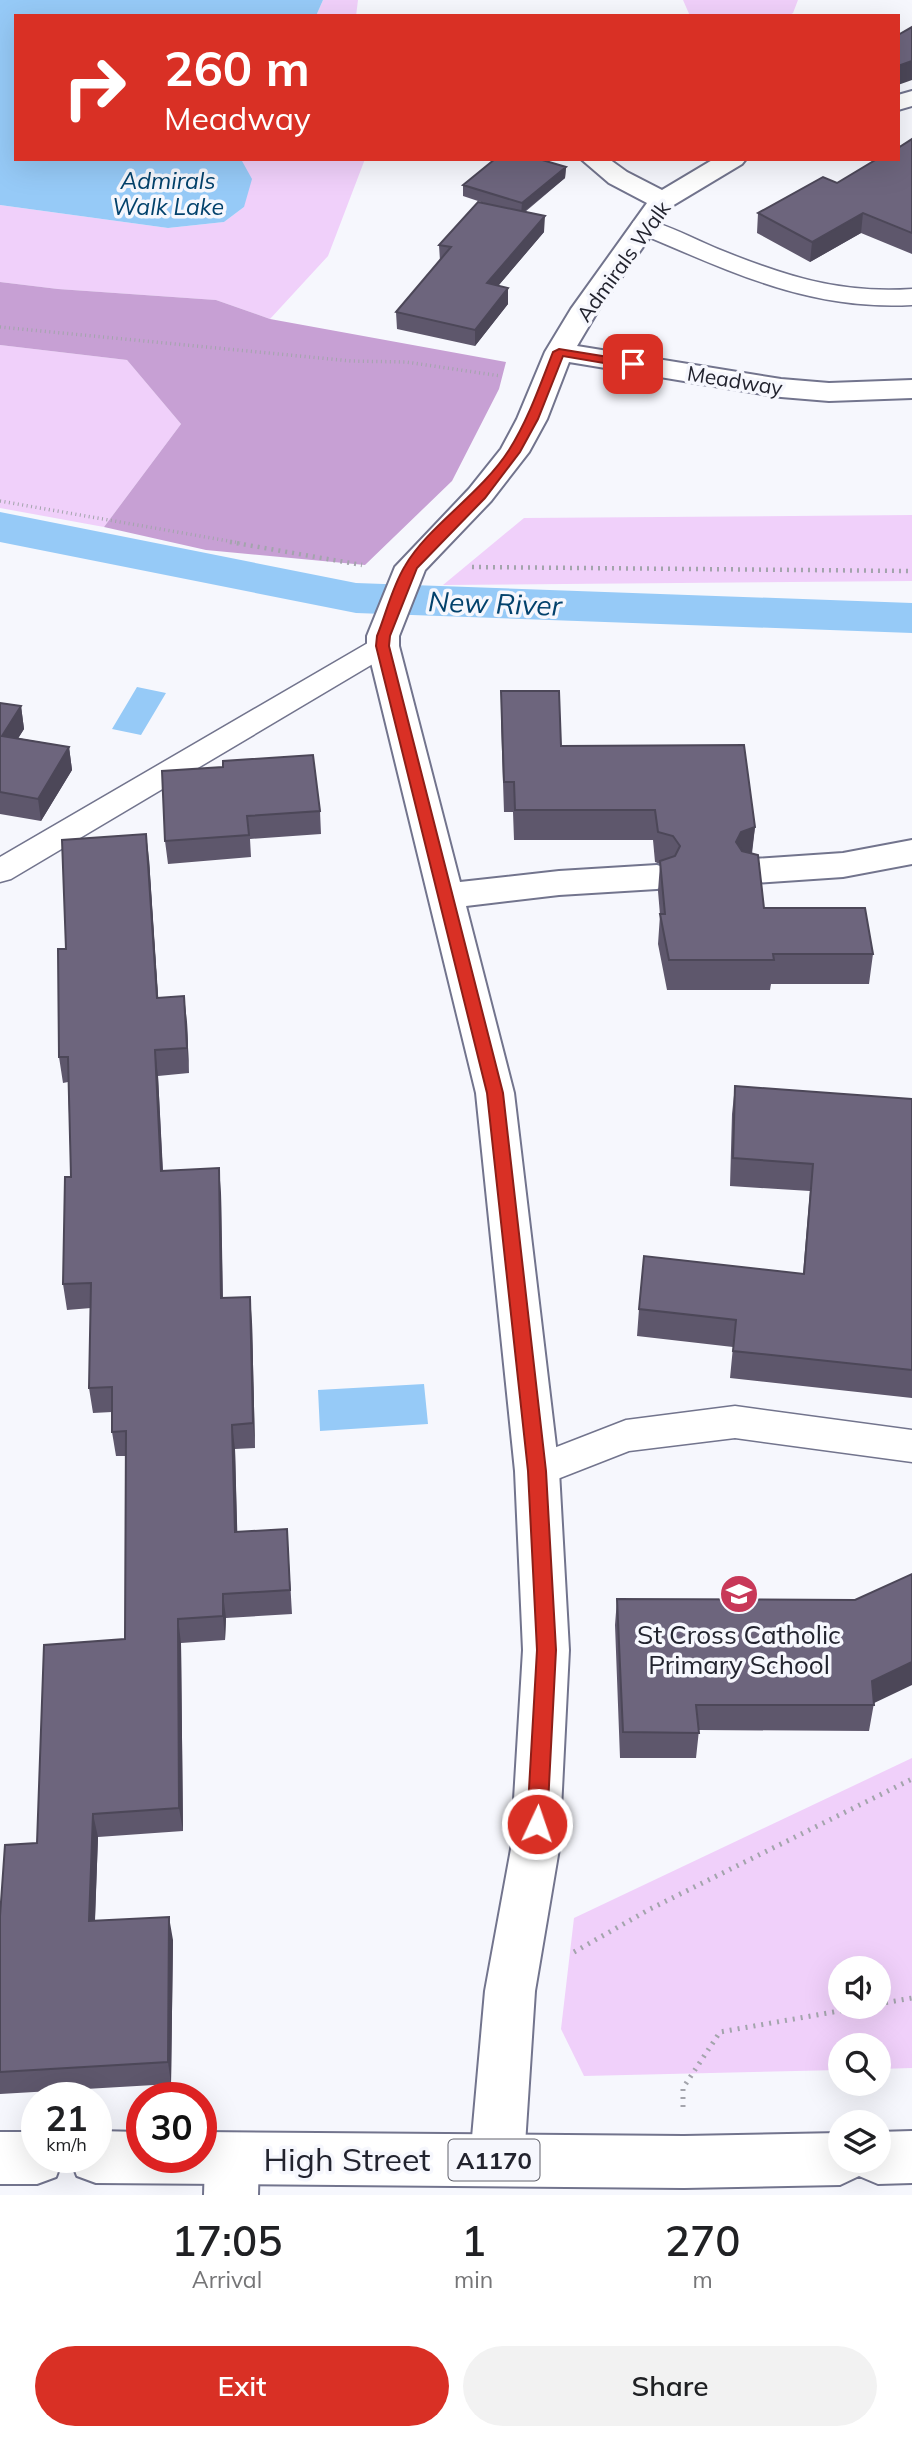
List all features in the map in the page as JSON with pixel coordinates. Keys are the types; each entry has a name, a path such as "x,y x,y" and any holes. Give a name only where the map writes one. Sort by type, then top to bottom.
{"street":[{"path":"596,161 627,184 663,200"},
{"name":"Admirals Walk","path":"411,567 499,474 532,419 559,352 585,309 663,200 730,161"},
{"name":"Meadway","path":"559,352 781,388 829,392 912,389"},
{"path":"411,567 383,641 495,1093 537,1471 546,1650 536,1849 510,1991 497,2160"},
{"path":"753,871 843,865 912,852"},
{"path":"446,896 559,883 657,877"},
{"path":"891,2158 912,2157"},
{"path":"0,2158 21,2158"},
{"name":"High Street","path":"214,2173 231,2177 497,2160 684,2162 828,2158"}],"lane":[{"path":"643,226 822,294 863,300 912,297"},
{"path":"0,872 383,641"},
{"path":"537,1471 626,1436 735,1422 912,1446"}],"path":[{"path":"0,327 351,361 406,362 547,383"},
{"path":"0,501 369,566 912,571"},
{"path":"510,1991 650,1909 912,1779"},
{"path":"891,2002 912,1998"},
{"path":"684,2162 683,2088 720,2032 828,2013"}],"shaded area":[{"path":"323,0 358,0 356,14 317,14"},
{"path":"683,0 798,0 791,14 689,14"},
{"path":"242,161 364,161 328,256 270,319 216,300 58,289 0,282 0,205 168,228 224,222 244,207"},
{"path":"0,282 58,289 216,300 270,319 506,362 499,389 452,481 365,565 206,550 104,527 181,424 127,360 0,345"},
{"path":"0,345 127,360 181,424 104,527 0,508"},
{"path":"912,515 912,581 443,585 524,518"},
{"path":"912,1758 912,2068 891,2069 891,2033 828,2033 828,2070 584,2076 561,2029 574,1918"}],"water":[{"name":"Admirals Walk Lake","path":"0,0 323,0 317,14 14,14 14,161 242,161 252,179 244,207 224,222 168,228 0,205"},
{"path":"137,687 166,693 141,735 112,729"},
{"path":"424,1384 428,1424 320,1431 318,1390"}],"building":[{"path":"912,27 912,61 900,65 900,34"},
{"path":"912,139 912,233 863,213 812,242 758,213 823,177 837,183 874,161 900,161 900,147"},
{"path":"493,161 546,161 566,167 522,203 463,185"},
{"path":"478,202 545,216 487,283 508,288 475,330 396,312 451,247 439,245"},
{"path":"501,691 559,691 561,746 744,745 755,827 741,832 736,842 742,851 758,855 764,908 865,908 873,954 773,954 774,960 669,960 660,914 665,914 660,861 675,856 680,846 673,836 658,832 655,810 515,810 514,782 504,782"},
{"path":"0,703 21,706 2,736 69,747 38,799 0,792"},
{"path":"313,755 320,811 247,816 249,835 165,841 162,771 223,767 223,761"},
{"path":"146,834 157,998 184,996 187,1048 155,1050 161,1171 219,1168 221,1298 250,1297 253,1423 232,1425 235,1532 287,1529 290,1590 223,1594 223,1616 178,1619 179,1808 93,1814 89,1921 169,1917 168,2062 0,2072 0,1916 5,1845 37,1843 44,1645 125,1639 126,1431 112,1432 112,1387 89,1388 91,1283 63,1284 65,1177 71,1177 68,1057 59,1057 58,949 66,949 62,840"},
{"path":"735,1086 912,1099 912,1370 733,1351 736,1320 639,1309 644,1256 804,1274 813,1164 733,1158"},
{"path":"912,1574 912,1662 872,1681 874,1705 696,1705 699,1733 623,1732 617,1599 855,1600"}],"waterway":[{"name":"New River","path":"0,527 356,598 912,618"}],"place":[{"name":"St Cross Catholic Primary School","path":"739,1594"}],"route":[{"path":"537,1824 546,1650 537,1471 495,1093 419,781 383,646 383,636 411,567 499,474 514,452 532,419 559,352 633,364"}]}
